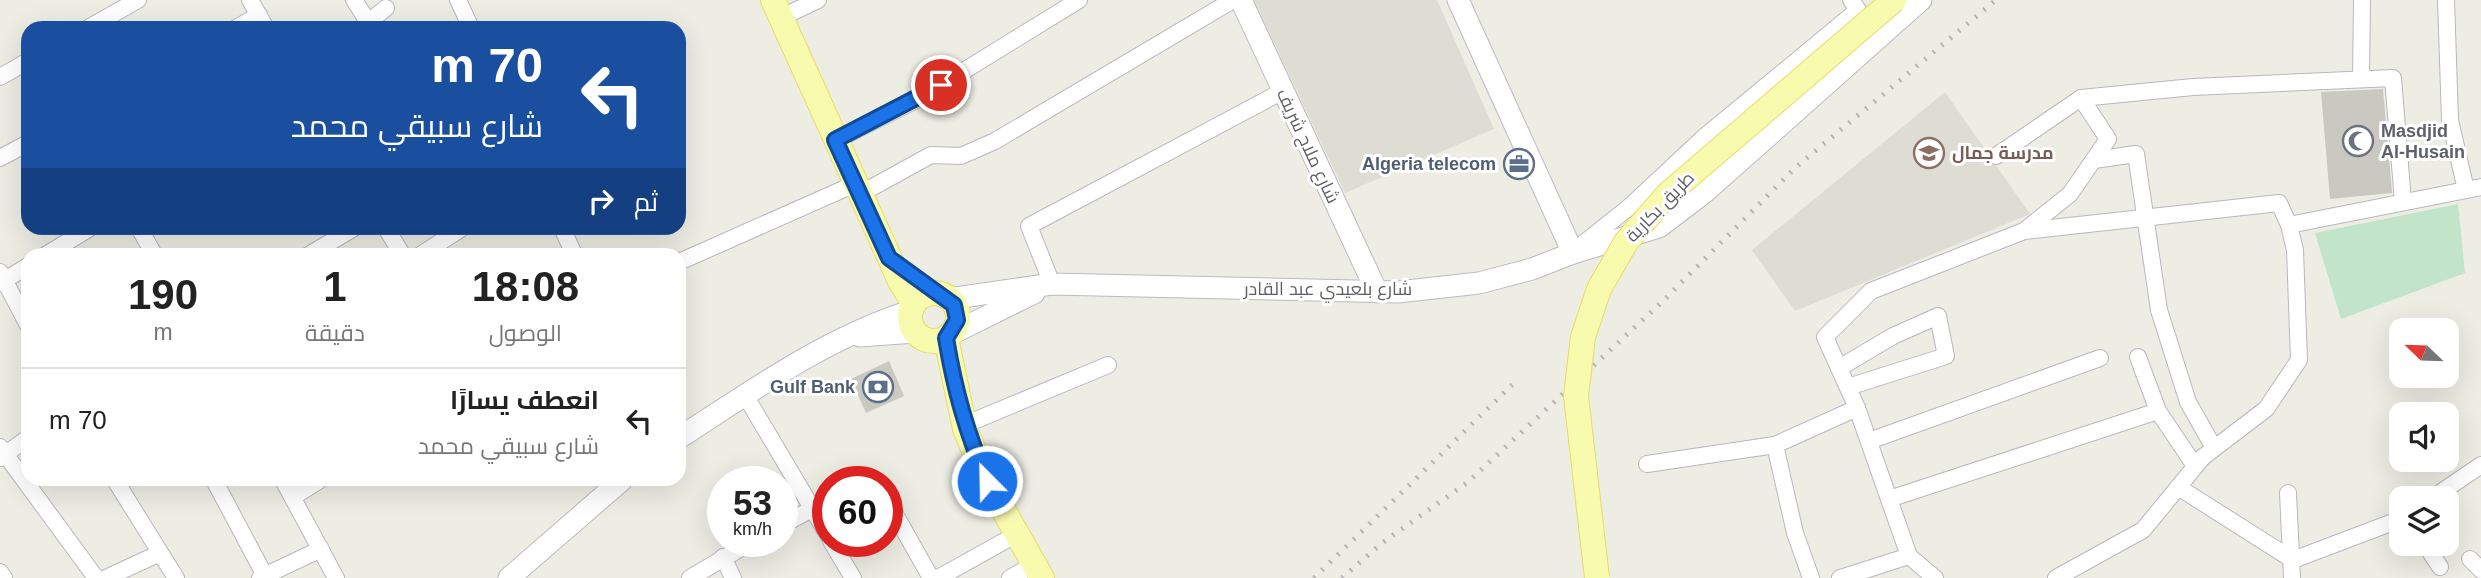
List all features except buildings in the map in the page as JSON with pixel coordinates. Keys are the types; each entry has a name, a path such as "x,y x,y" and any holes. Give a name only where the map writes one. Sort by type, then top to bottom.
{"main road":[{"name":"شارع ملاح شريف","path":"1241,0 1377,292"},
{"path":"1458,0 1573,253"},
{"name":"طريق بكارية","path":"1597,578 1577,431 1576,396 1583,337 1599,289 1626,242 1668,194 1894,0"},
{"name":"شارع بلعيدي عبد القادر","path":"945,297 1052,284 1377,292 1479,283 1659,227 1705,192 1921,0"},
{"path":"777,9 915,321 960,414 987,481 1039,571"},
{"path":"889,258 945,297 957,312 955,327 948,336 933,341 915,321"},
{"name":"شارع بلعيدي عبد القادر","path":"948,336 1052,284"},
{"path":"915,321 924,295 945,297"},
{"path":"686,433 745,395 848,337 915,321"},
{"path":"948,336 960,414"},
{"path":"509,578 615,486"}],"street":[{"path":"100,21 138,0"},
{"path":"250,0 261,21"},
{"path":"354,0 364,21"},
{"path":"458,0 468,21"},
{"path":"777,9 818,0"},
{"path":"835,140 918,99 1079,0"},
{"path":"686,259 858,189 931,155 961,156 995,141 1233,0"},
{"path":"1573,253 1628,208 1703,138 1858,10 1851,0"},
{"path":"2361,79 2362,0"},
{"path":"2289,225 2474,188 2451,120 2446,0"},
{"path":"372,21 386,8"},
{"path":"0,77 21,65"},
{"path":"1996,156 2081,98 2193,86 2393,78 2403,202"},
{"path":"1052,284 1029,226 1283,91"},
{"path":"2024,231 2070,194 2108,139 2081,98"},
{"path":"0,158 21,147"},
{"path":"2094,160 2136,154 2159,310 2188,402 2214,448"},
{"path":"1935,578 1909,556 1857,408 1825,337 1871,291 2024,231 2279,203 2289,225 2295,250 2299,360 2266,409 2214,448 2195,466 2143,530 2074,574 2056,578"},
{"path":"57,248 78,235"},
{"path":"320,248 342,235"},
{"path":"431,248 451,235"},
{"path":"21,269 2,278 21,312"},
{"path":"1839,368 1893,336 1938,316 1946,356 1848,387"},
{"path":"2138,357 2158,411 2195,466"},
{"path":"1869,441 2100,358"},
{"path":"960,414 1108,365"},
{"path":"745,395 812,507"},
{"path":"1647,464 1775,446 1857,408"},
{"path":"1889,499 2158,411"},
{"path":"21,442 2,453 21,478"},
{"path":"1775,446 1795,533 1811,578"},
{"path":"2450,486 2481,465"},
{"path":"27,486 96,578"},
{"path":"119,486 176,578"},
{"path":"217,486 262,577 321,549"},
{"path":"287,486 336,578"},
{"path":"293,497 310,486"},
{"path":"2178,487 2293,560"},
{"path":"2288,493 2292,578"},
{"path":"2293,560 2389,524"},
{"path":"903,528 931,578"},
{"path":"938,578 1017,534"},
{"path":"106,578 160,553"},
{"path":"1840,578 1909,556"},
{"path":"2433,556 2440,567"},
{"path":"690,578 723,557 733,578"},
{"path":"841,557 853,578"},
{"path":"1010,578 1039,571"},
{"path":"0,572 4,578"}],"shaded area":[{"path":"1254,0 1437,0 1494,129 1345,193"},
{"name":"مدرسة جمال","path":"1945,92 2030,214 1795,311 1752,250"}],"green space":[{"path":"2458,204 2465,273 2341,319 2315,233"}],"railway":[{"path":"1342,578 1382,543 1468,482 1663,301 1795,168 1996,0"},
{"path":"1314,578 1514,383"}],"place":[{"name":"Masdjid Al-Husain","path":"2358,141"},
{"name":"مدرسة جمال","path":"1929,153"},
{"name":"Algeria telecom","path":"1519,164"},
{"name":"Gulf Bank","path":"878,387"}],"route":[{"path":"941,85 835,140 889,258 954,305 957,320 951,334 946,338 957,402 965,429 987,481"}]}
